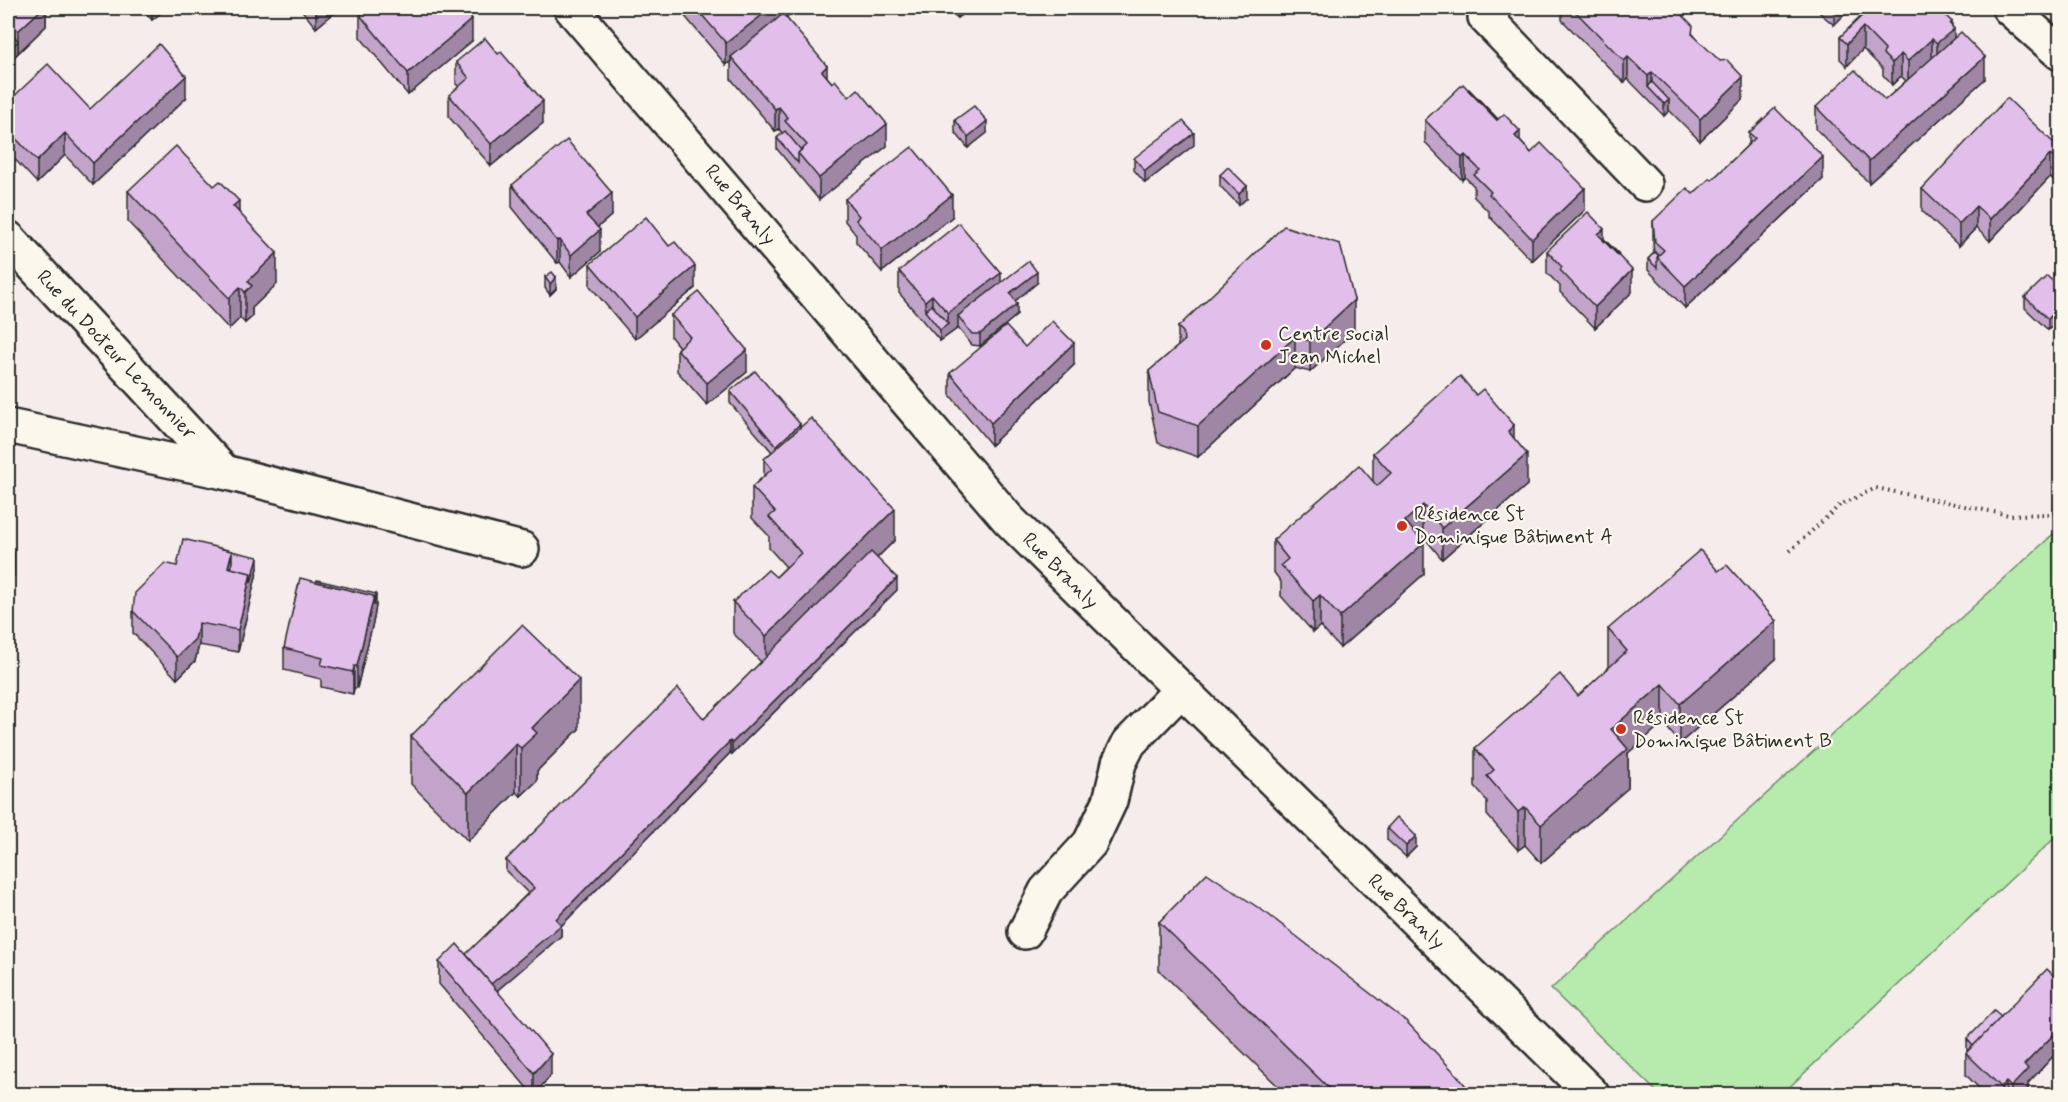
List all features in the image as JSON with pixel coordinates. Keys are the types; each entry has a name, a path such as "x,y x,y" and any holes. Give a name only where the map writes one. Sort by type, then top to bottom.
{"street":[{"name":"Rue Branly","path":"571,8 1008,519 1592,1095"},
{"path":"1494,8 1485,17 1645,184"},
{"path":"2009,8 2061,53"},
{"name":"Rue du Docteur Lemonnier","path":"8,238 224,472"},
{"name":"Rue du Docteur Lemonnier","path":"8,426 224,472 522,549"},
{"path":"1025,932 1046,891 1090,843 1110,801 1119,764 1129,743 1181,690"}],"path":[{"path":"1790,550 1840,505 1876,488 2009,515 2056,514 2061,511"}],"green space":[{"path":"2060,528 2060,833 1782,1094 1659,1094 1551,989"}],"building":[{"path":"8,8 43,8 18,31 10,21 8,23"},
{"path":"369,8 463,8 472,19 408,73 360,15"},
{"path":"696,8 771,8 726,43"},
{"path":"1572,8 1667,8 1672,13 1677,9 1693,26 1692,34 1720,61 1727,60 1743,77 1700,119 1652,72 1648,76 1628,57 1624,61"},
{"path":"1870,8 1938,8 1952,22 1950,24 1954,29 1937,43 1932,39 1908,61 1901,54 1892,63 1883,54 1885,50 1863,27 1847,44 1840,37"},
{"path":"783,14 827,66 822,71 832,83 835,80 849,97 858,89 887,124 819,178 798,153 807,145 785,121 788,118 779,107 775,109 731,57"},
{"path":"10,31 18,41 8,51 8,34"},
{"path":"1961,32 1985,57 1869,161 1816,107 1855,70 1885,100"},
{"path":"485,38 498,54 501,52 543,101 491,144 449,95 469,78 456,62"},
{"path":"159,44 186,76 93,163 65,133 37,161 8,130 8,102 48,64 90,109"},
{"path":"1652,82 1669,100 1664,104 1648,87"},
{"path":"1463,84 1497,120 1504,114 1520,131 1515,136 1531,153 1541,143 1585,188 1532,239 1474,175 1480,170 1465,155 1462,158 1425,120"},
{"path":"1468,90 1498,119 1497,120"},
{"path":"2007,98 2061,150 2061,164 2050,155 1990,219 1976,206 1959,224 1922,189"},
{"path":"974,106 987,121 968,137 955,120"},
{"path":"1775,108 1823,157 1685,286 1657,257 1664,250 1655,242 1653,221 1687,188 1693,194 1710,178 1712,180 1755,138 1749,133"},
{"path":"1183,121 1194,133 1145,171 1134,158"},
{"path":"785,131 801,150 798,153 798,163 777,138"},
{"path":"567,140 612,193 586,215 600,230 571,255 512,185"},
{"path":"176,146 214,186 220,181 239,201 233,206 277,253 248,281 252,286 245,292 240,287 229,298 128,191"},
{"path":"912,147 952,195 882,250 856,220 859,216 845,199"},
{"path":"1228,167 1247,186 1239,194 1220,175"},
{"path":"1588,212 1604,229 1598,234 1632,270 1595,307 1560,270 1562,267 1547,251"},
{"path":"646,217 669,246 675,242 695,266 635,317 590,264"},
{"path":"959,223 1001,273 948,313 932,295 925,301 899,271"},
{"name":"Centre social Jean Michel","path":"1284,226 1340,244 1354,300 1310,341 1295,337 1198,426 1158,412 1149,371 1184,341 1183,332 1178,327"},
{"path":"1603,240 1619,254 1618,255"},
{"path":"1655,252 1659,256 1657,257 1657,268 1648,259"},
{"path":"1029,261 1037,272 1010,293 1017,304 980,334 972,334 958,316"},
{"path":"552,272 556,277 550,284 545,277"},
{"path":"2047,276 2061,289 2061,306 2048,319 2025,297"},
{"path":"699,292 747,350 707,383 677,349 690,337 671,315"},
{"path":"932,305 948,324 940,330 925,311"},
{"path":"1052,321 1074,343 991,423 950,373 1006,326 1025,347"},
{"path":"755,371 800,424 776,446 730,391"},
{"name":"Résidence St Dominique Bâtiment A","path":"1460,376 1476,395 1483,389 1514,425 1508,431 1527,454 1442,528 1423,505 1405,521 1424,543 1340,617 1320,595 1313,601 1281,565 1288,559 1273,540 1359,465 1377,486 1391,473 1373,453"},
{"path":"811,418 895,509 766,636 733,602 768,570 776,577 801,553 769,517 775,512 752,487 772,469 764,459"},
{"path":"183,539 232,551 228,567 251,573 238,630 199,623 195,639 177,657 133,611 135,593 165,563 177,566"},
{"path":"8,549 14,554 8,561"},
{"name":"Résidence St Dominique Bâtiment B","path":"1700,550 1718,571 1727,565 1776,621 1680,704 1663,684 1611,729 1628,749 1541,825 1525,807 1518,812 1487,776 1494,770 1475,748 1560,674 1578,696 1627,651 1608,629"},
{"path":"232,551 258,557 251,583 251,573 231,568"},
{"path":"871,552 897,578 732,743 730,741 556,919 561,925 491,984 466,954 534,888 506,860 678,688 704,719"},
{"path":"300,578 374,596 357,666 354,666 353,672 321,665 323,658 284,648"},
{"path":"317,580 376,594 374,606 374,596 317,582"},
{"path":"522,625 579,680 532,728 537,733 521,748 516,744 468,793 411,736"},
{"path":"1397,817 1416,836 1406,846 1387,828"},
{"path":"1207,873 1269,915 1406,1021 1473,1095 1336,1095 1159,922"},
{"path":"457,944 551,1054 534,1073 439,962"},
{"path":"2047,969 2061,983 2061,1030 2059,1029 2024,1065 2028,1069 2011,1087 2006,1082 2001,1087 1966,1053"},
{"path":"1994,1011 2001,1017 1973,1046 1967,1039"}],"place":[{"name":"Centre social Jean Michel","path":"1266,345"},
{"name":"Résidence St Dominique Bâtiment A","path":"1402,526"},
{"name":"Résidence St Dominique Bâtiment B","path":"1621,729"}]}
